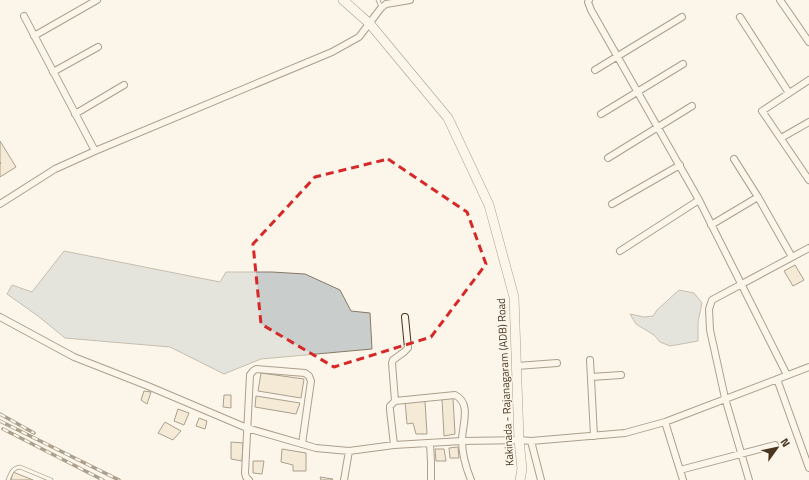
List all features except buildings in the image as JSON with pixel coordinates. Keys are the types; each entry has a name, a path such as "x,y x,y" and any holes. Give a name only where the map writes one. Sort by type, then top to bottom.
{"main road":[{"name":"Kakinada - Rajanagaram (ADB) Road","path":"343,0 370,24 448,118 489,205 514,297 519,440 522,469 520,480"},
{"path":"522,469 526,480"}],"street":[{"path":"34,36 97,0"},
{"path":"0,204 55,170 95,151 332,52 359,37 381,8 391,2 410,0"},
{"path":"589,0 588,2 591,10 699,200 788,375"},
{"path":"780,0 809,42"},
{"path":"24,16 95,151"},
{"path":"595,70 682,17"},
{"path":"740,17 789,93"},
{"path":"53,72 98,47"},
{"path":"601,114 683,64"},
{"path":"809,80 762,111 809,180"},
{"path":"75,114 124,85"},
{"path":"608,158 692,106"},
{"path":"781,138 809,122"},
{"path":"734,160 792,257"},
{"path":"612,204 680,165"},
{"path":"711,225 758,198"},
{"path":"620,251 699,200"},
{"path":"749,480 725,398 710,330 709,309 712,300 809,248"},
{"path":"0,317 74,357 148,386 247,428 316,448 349,451 394,445 462,441 531,441 625,433 665,422 809,367"},
{"path":"395,401 392,363 393,360 408,348 404,317"},
{"path":"590,360 594,436"},
{"path":"517,366 557,363"},
{"path":"249,480 245,473 250,375 256,369 305,373 309,376 311,381 302,444"},
{"path":"591,377 622,375"},
{"path":"777,379 808,461 809,468"},
{"path":"394,445 390,406 395,401 455,395 460,398 463,403 465,414 462,441 466,466 471,480"},
{"path":"665,422 683,480"},
{"path":"531,441 541,480"},
{"path":"430,443 432,462 431,480"},
{"path":"680,470 775,445"},
{"path":"344,480 349,451"}],"lane":[{"path":"378,0 381,8"},
{"path":"8,480 11,471 20,467 51,480"}],"highlighted area":[{"path":"388,159 467,212 486,264 431,337 334,367 261,324 253,244 315,177"}],"shaded area":[{"path":"64,251 220,282 226,272 305,274 340,290 351,311 370,313 372,349 261,359 224,374 170,347 65,338 38,316 7,294 12,285 32,292"},
{"path":"679,290 694,293 702,303 698,322 698,341 670,346 660,342 654,335 636,324 630,314 644,317 653,316 657,310"}],"railway":[{"path":"0,414 34,433"},
{"path":"0,421 119,480"},
{"path":"3,429 103,480"}]}
